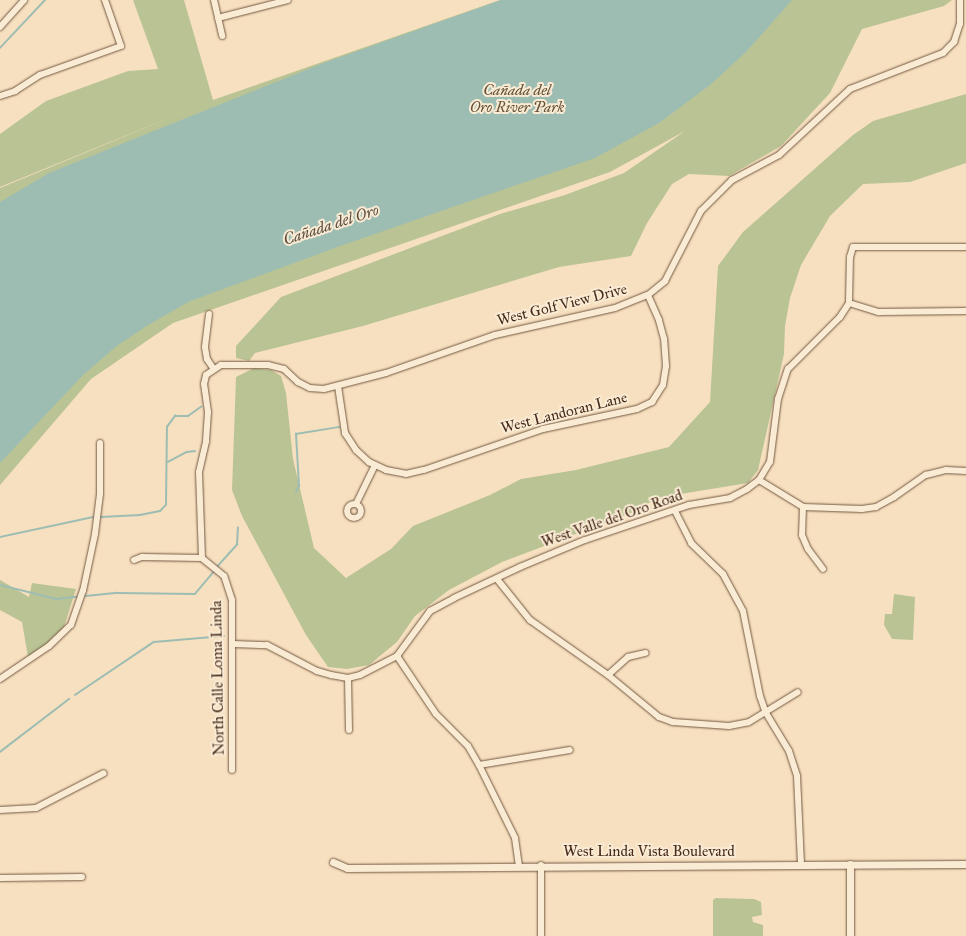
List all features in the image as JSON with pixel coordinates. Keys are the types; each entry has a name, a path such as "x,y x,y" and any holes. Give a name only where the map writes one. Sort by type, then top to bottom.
{"street":[{"path":"0,27 24,0"},
{"path":"0,96 15,91 40,75 122,46 105,0"},
{"path":"214,0 222,36"},
{"path":"218,18 268,2 288,0"},
{"name":"West Golf View Drive","path":"213,368 237,364 268,365 284,369 310,388 324,390 495,335 615,308 648,295 665,282 701,211 732,180 779,155 850,89 943,53 954,42 960,24 960,0"},
{"path":"74,55 76,62"},
{"path":"966,247 853,247 850,257 849,303 879,312 966,311"},
{"name":"West Landoran Lane","path":"338,386 345,433 356,450 375,465 406,474 424,470 513,437 637,409 652,402 663,385 666,366 662,332 648,295"},
{"name":"West Valle del Oro Road","path":"348,678 375,668 397,656 430,611 520,567 585,540 675,511 689,505 730,498 759,480 770,462 778,400 788,369 840,317 849,303"},
{"path":"134,560 142,557 202,558 199,472 206,441 208,412 204,384 206,374 213,368 207,359 205,347 209,314"},
{"path":"0,679 49,646 71,625 83,591 95,533 100,494 100,443"},
{"path":"356,504 375,465"},
{"path":"759,480 803,507 862,509 876,506 926,475 946,470 966,471"},
{"path":"803,507 802,535 808,549 823,569"},
{"path":"675,511 691,543 723,574 734,591 742,611 750,644 754,679 766,713 789,751 797,776 801,864"},
{"name":"North Calle Loma Linda","path":"202,558 224,576 232,600 232,770"},
{"path":"497,579 530,620 608,675 645,708 658,717 673,722 729,726 749,722 766,713 798,692"},
{"path":"233,644 267,645 317,671 348,678 349,730"},
{"path":"608,675 628,657 646,653"},
{"path":"397,656 436,714 468,746 515,838 519,866"},
{"path":"479,765 570,750"},
{"path":"0,810 36,808 104,773"},
{"name":"West Linda Vista Boulevard","path":"333,862 347,868 541,865 966,864"},
{"path":"850,864 850,936"},
{"path":"541,865 541,936"},
{"path":"0,878 82,877"}],"green space":[{"name":"Cañada del Oro River Park","path":"133,0 184,0 213,100 500,0 952,0 944,6 862,29 830,93 781,146 729,176 689,174 672,184 647,223 631,256 559,267 363,326 255,353 249,361 236,358 236,346 281,297 500,214 565,195 624,173 685,131 610,172 173,323 91,379 0,485 0,188 186,111 0,187 0,134 46,101 128,71 158,69"},
{"path":"966,94 966,163 910,182 863,184 830,216 801,265 790,298 785,326 784,354 758,470 748,483 656,498 639,510 502,562 449,590 415,616 397,642 369,665 347,669 328,667 306,635 242,516 232,490 236,377 254,368 271,370 281,376 286,393 293,459 314,548 346,578 391,549 413,526 490,495 521,479 576,470 669,447 710,402 718,266 743,232 853,135 873,121"},
{"path":"0,580 29,597 32,583 76,589 64,627 45,646 28,657 22,622 0,610"},
{"path":"894,594 915,597 913,640 892,639 884,625 885,614 892,614"},
{"path":"716,898 754,899 761,902 762,915 752,917 753,922 763,925 763,936 713,936 713,900"}],"water":[{"name":"Cañada del Oro River Park","path":"501,0 792,0 746,52 710,85 659,123 595,158 343,245 188,302 145,327 118,345 84,374 0,463 0,202 49,173 321,64"}],"waterway":[{"path":"0,48 45,0"},
{"path":"101,517 140,515 160,511 166,505 167,427 175,416 188,416 201,407"},
{"path":"296,492 299,486 296,434 339,427"},
{"path":"168,462 187,452 195,451"},
{"path":"0,537 93,517"},
{"path":"216,568 237,545 238,528"},
{"path":"86,596 117,593 195,594 214,571"},
{"path":"0,585 57,599 77,597"},
{"path":"75,695 154,642 224,636"},
{"path":"0,752 69,699"}],"water label":[{"name":"Cañada del Oro","path":"331,225"}]}
